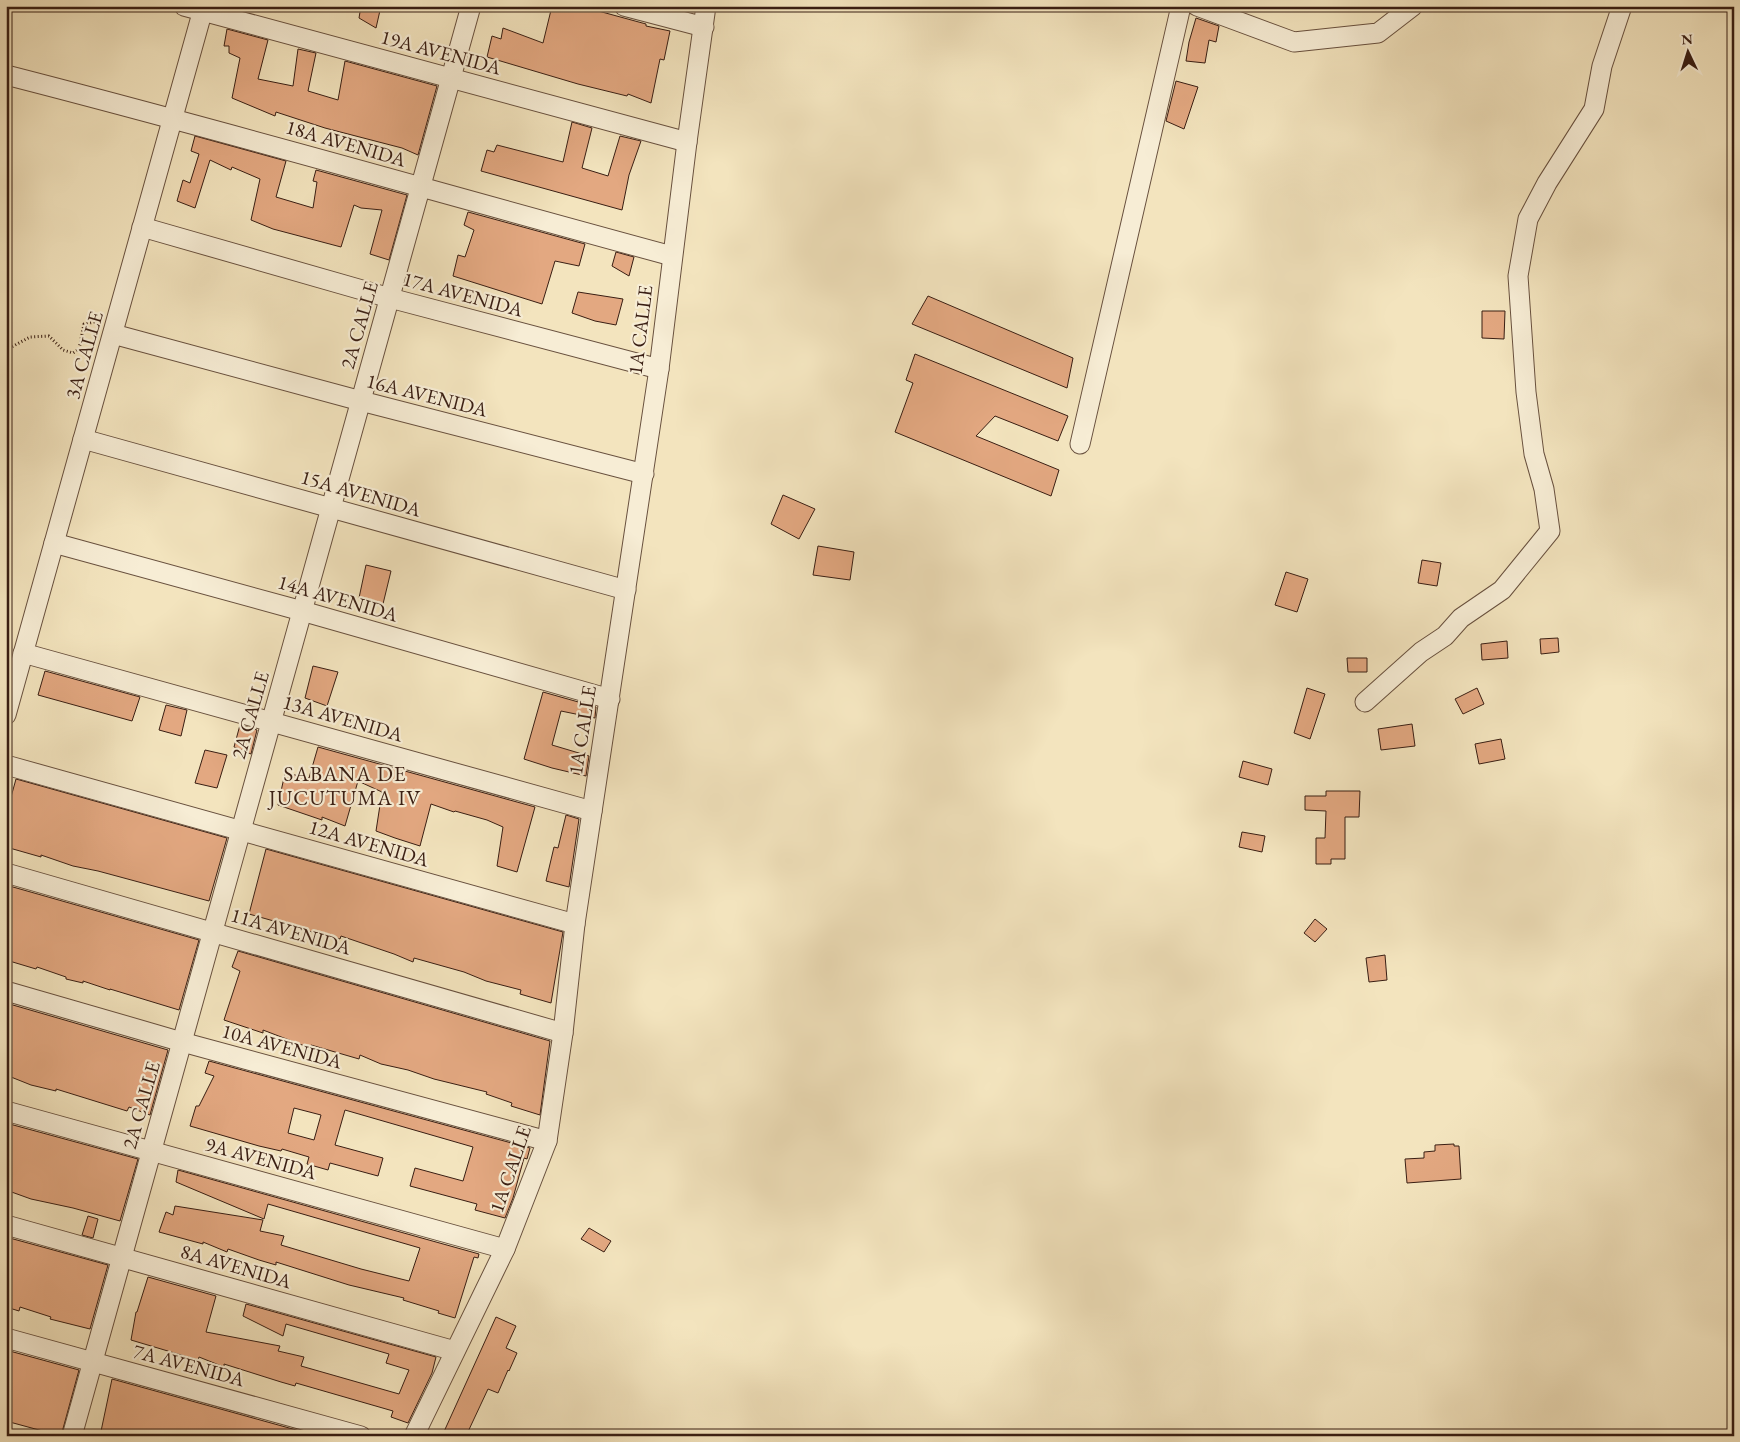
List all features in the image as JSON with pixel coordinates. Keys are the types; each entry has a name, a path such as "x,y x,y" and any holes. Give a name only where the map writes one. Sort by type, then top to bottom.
{"street":[{"name":"19A AVENIDA","path":"184,6 203,9 687,142"},
{"name":"2A CALLE","path":"72,1436 471,6"},
{"path":"624,6 704,27"},
{"name":"1A CALLE","path":"414,1436 505,1249 547,1141 563,1033 575,924 659,369 672,256 706,6"},
{"path":"1080,444 1181,6"},
{"path":"1197,6 1294,42 1378,33 1413,6"},
{"path":"1365,702 1421,652 1445,636 1461,618 1502,590 1550,531 1544,489 1534,454 1527,401 1518,276 1528,219 1547,183 1594,109 1602,66 1622,6"},
{"name":"3A CALLE","path":"6,715 203,9"},
{"name":"18A AVENIDA","path":"6,75 173,117 420,188 672,256"},
{"name":"17A AVENIDA","path":"142,228 390,298 659,369"},
{"name":"16A AVENIDA","path":"112,334 644,474"},
{"name":"15A AVENIDA","path":"83,439 626,590"},
{"name":"14A AVENIDA","path":"54,544 302,611 610,699"},
{"name":"13A AVENIDA","path":"23,653 592,811"},
{"name":"12A AVENIDA","path":"6,765 575,924"},
{"name":"11A AVENIDA","path":"6,873 563,1033"},
{"name":"10A AVENIDA","path":"6,991 182,1042 547,1141"},
{"name":"9A AVENIDA","path":"6,1111 505,1249"},
{"name":"8A AVENIDA","path":"6,1225 454,1351"},
{"name":"7A AVENIDA","path":"6,1338 361,1436"}],"path":[{"path":"6,350 30,338 49,336 63,350 73,353 79,349 84,324 95,322 112,334"}],"building":[{"path":"361,6 381,6 376,28 359,18"},
{"path":"552,6 580,6 646,24 646,26 670,31 664,60 660,59 651,103 628,94 627,96 578,84 487,57 492,36 501,39 503,28 543,43"},
{"path":"1196,18 1219,26 1216,42 1209,40 1205,63 1186,61"},
{"path":"227,29 268,40 258,79 293,86 298,49 316,53 308,91 338,100 345,61 437,86 418,155 402,148 325,128 276,112 275,116 232,98 240,58 229,53 229,46 224,46"},
{"path":"1176,81 1198,87 1184,129 1166,121"},
{"path":"572,122 592,128 582,168 608,176 620,136 641,141 629,175 622,210 481,171 487,150 494,152 497,145 563,162"},
{"path":"195,136 286,161 276,197 313,208 317,182 313,181 316,170 407,195 389,260 370,254 382,210 361,208 354,205 341,247 273,229 251,220 260,179 232,167 231,170 210,160 195,208 177,201 183,180 190,183 199,154 191,151"},
{"path":"468,212 585,244 579,266 555,261 542,304 453,276 458,255 465,257 474,230 464,225"},
{"path":"616,252 634,257 629,276 612,266"},
{"path":"578,292 623,299 616,325 595,321 572,313"},
{"path":"928,296 1073,358 1067,388 912,324"},
{"path":"1482,311 1505,311 1504,339 1482,338"},
{"path":"915,354 1068,416 1058,441 995,416 976,436 1059,470 1051,496 895,432 913,383 906,380"},
{"path":"783,495 815,509 799,539 771,524"},
{"path":"818,546 854,552 850,580 813,575"},
{"path":"1422,560 1441,563 1437,586 1418,583"},
{"path":"366,565 391,571 383,604 359,598"},
{"path":"1286,572 1308,579 1297,612 1275,605"},
{"path":"1558,638 1559,652 1541,654 1540,639"},
{"path":"1507,641 1508,658 1482,660 1481,644"},
{"path":"1347,658 1367,658 1367,672 1348,672"},
{"path":"313,666 338,672 327,706 305,698"},
{"path":"45,671 140,697 132,721 38,695"},
{"path":"1307,688 1325,694 1310,739 1294,733"},
{"path":"1477,688 1484,704 1463,714 1455,699"},
{"path":"543,692 596,707 595,718 561,711 552,745 589,756 586,776 524,759"},
{"path":"166,705 187,710 181,736 159,730"},
{"path":"1412,724 1415,746 1381,750 1378,729"},
{"path":"240,725 257,730 251,754 234,747"},
{"path":"1501,739 1505,759 1479,764 1475,744"},
{"path":"318,747 535,807 517,872 497,866 503,827 487,820 431,804 420,846 376,831 382,792 358,781 345,826 322,817 322,820 278,805 285,773 309,778"},
{"path":"205,750 227,755 217,788 195,783"},
{"path":"1243,761 1272,769 1268,785 1239,777"},
{"path":"16,779 227,838 209,901 6,847 6,815"},
{"path":"1326,791 1360,791 1359,817 1345,817 1345,859 1331,859 1331,864 1316,864 1316,838 1325,838 1326,811 1305,810 1305,796 1326,796"},
{"path":"566,815 579,819 569,887 546,881 554,847 558,848"},
{"path":"1242,832 1265,836 1262,852 1239,847"},
{"path":"266,849 563,932 551,1003 520,994 521,990 486,981 464,972 414,958 413,962 341,936 340,939 317,931 316,933 249,914"},
{"path":"6,885 199,940 179,1010 83,981 83,983 66,979 66,977 37,967 36,969 6,960"},
{"path":"1315,919 1327,929 1315,942 1304,933"},
{"path":"238,951 550,1041 540,1115 511,1106 512,1103 486,1094 487,1092 381,1064 360,1055 359,1059 311,1045 310,1048 263,1030 263,1033 224,1020 240,971 232,967"},
{"path":"1385,955 1387,980 1369,982 1366,958"},
{"path":"6,1003 168,1050 150,1115 129,1107 127,1111 56,1089 56,1091 31,1085 6,1075"},
{"path":"209,1061 530,1148 527,1159 524,1158 513,1198 505,1218 475,1210 477,1204 410,1186 415,1168 463,1181 473,1147 345,1110 335,1145 383,1158 378,1176 330,1163 328,1170 307,1164 309,1157 282,1149 281,1151 259,1146 190,1126 196,1106 199,1106 214,1076 205,1073","holes":["294,1108 321,1115 314,1140 288,1133"]},
{"path":"6,1123 138,1159 120,1221 31,1199 6,1190"},
{"path":"1454,1144 1454,1146 1459,1146 1461,1179 1407,1183 1405,1159 1424,1158 1424,1152 1435,1151 1435,1145"},
{"path":"178,1170 479,1254 478,1258 474,1257 455,1318 403,1300 404,1298 349,1285 276,1262 276,1265 228,1249 227,1252 203,1242 203,1244 159,1232 166,1212 173,1215 175,1206 263,1220 260,1231 284,1236 281,1245 409,1281 420,1248 268,1204 264,1219 176,1182"},
{"path":"88,1216 98,1219 93,1238 82,1235"},
{"path":"589,1228 611,1241 604,1252 581,1239"},
{"path":"6,1237 108,1265 90,1329 50,1319 51,1317 20,1307 19,1311 6,1307"},
{"path":"148,1277 216,1296 206,1332 280,1346 278,1351 304,1357 301,1366 399,1394 409,1370 386,1363 389,1354 286,1324 283,1336 243,1316 246,1304 436,1357 432,1373 408,1423 391,1417 393,1411 296,1383 295,1386 224,1364 224,1367 199,1357 198,1360 131,1340 136,1312"},
{"path":"496,1317 516,1326 506,1348 517,1353 509,1371 498,1393 488,1389 466,1436 442,1436"},
{"path":"6,1350 79,1370 61,1436 6,1421"},
{"path":"112,1379 318,1436 100,1436"}],"district":[{"name":"SABANA DE JUCUTUMA IV","path":"345,786"}]}
